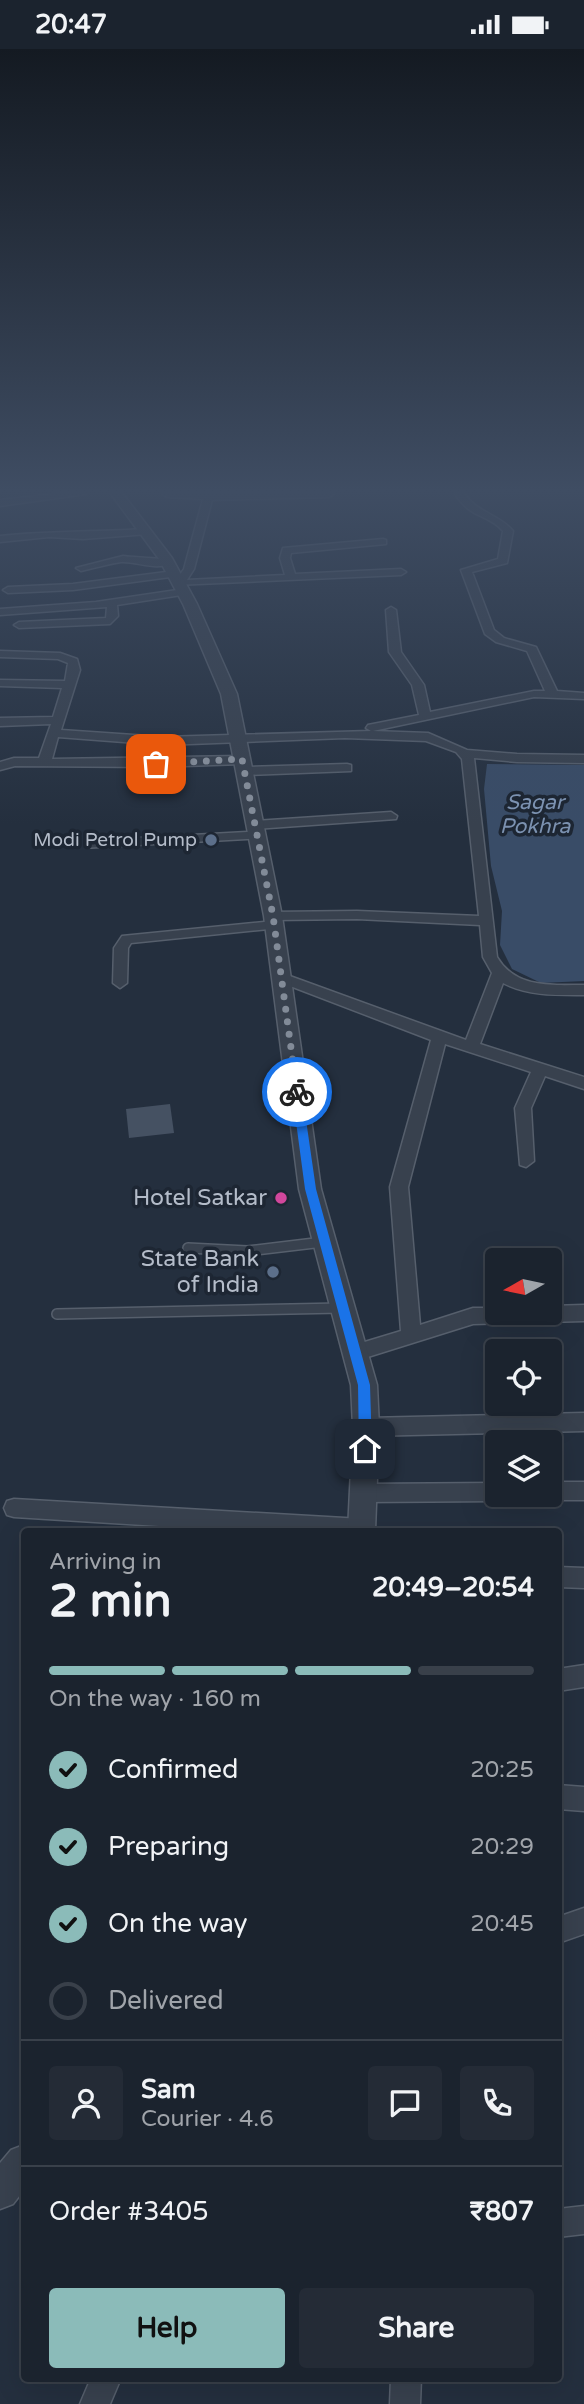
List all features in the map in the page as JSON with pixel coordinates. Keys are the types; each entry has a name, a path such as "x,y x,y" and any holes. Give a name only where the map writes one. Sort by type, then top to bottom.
{"street":[{"path":"0,612 101,604"},
{"path":"19,625 110,621 113,616 112,604"},
{"path":"188,604 229,694 274,920 310,1189 364,1385 366,1427 362,1528"},
{"path":"478,604 489,632 500,640 532,649 552,694"},
{"path":"391,610 395,652 418,685 425,717"},
{"path":"0,655 69,657 74,665 44,763"},
{"path":"0,683 69,685"},
{"path":"345,734 519,697 552,694 584,696"},
{"path":"0,722 58,720"},
{"path":"54,733 145,740 345,734 428,737 448,742 465,753 517,758 584,759"},
{"path":"465,753 470,768 489,957 499,974 514,985 584,990"},
{"path":"2,764 347,768"},
{"path":"256,830 391,816"},
{"path":"120,983 121,948 127,939 274,920 357,915 487,921"},
{"path":"471,1047 499,974"},
{"path":"282,978 439,1037 584,1083"},
{"path":"411,1334 400,1187 439,1037"},
{"path":"526,1161 523,1108 540,1069"},
{"path":"355,1353 473,1316 584,1313"},
{"path":"366,1427 584,1422"},
{"path":"562,1491 584,1491"},
{"path":"364,1493 485,1492"},
{"path":"14,1508 330,1528"},
{"path":"562,1577 584,1579"},
{"path":"562,1679 584,1676"},
{"path":"562,1797 584,1799"},
{"path":"562,1928 584,1920"},
{"path":"562,2223 584,2220"},
{"path":"95,2404 104,2382"},
{"path":"405,2404 406,2382"}],"lane":[{"path":"92,844 256,830"},
{"path":"188,1248 247,1251 324,1241"},
{"path":"57,1314 343,1308"}],"water":[{"name":"Sagar Pokhra","path":"487,764 584,765 584,981 541,983 512,969 500,945 502,911 491,866 484,789"}],"building":[{"path":"170,1104 174,1133 129,1138 126,1109"}],"way so far":[{"path":"156,764 242,759 273,916 297,1092"}],"place":[{"name":"Modi Petrol Pump","path":"211,840"},
{"name":"Hotel Satkar","path":"281,1198"},
{"name":"State Bank of India","path":"273,1272"}],"route":[{"path":"297,1092 310,1189 364,1385 365,1449"}]}
